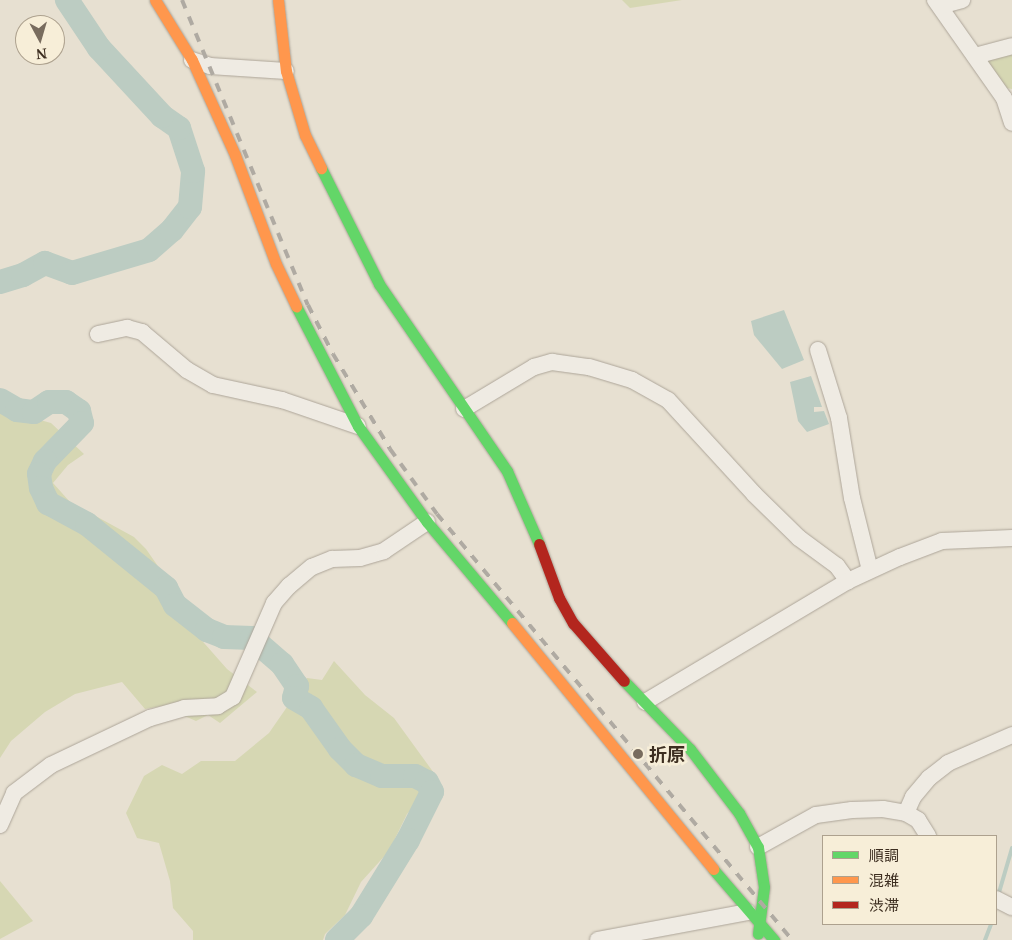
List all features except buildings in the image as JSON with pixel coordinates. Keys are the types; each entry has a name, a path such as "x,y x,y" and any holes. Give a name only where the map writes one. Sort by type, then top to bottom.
{"street":[{"path":"155,0 192,60 235,154 276,264 318,354 358,426 427,522 604,732 747,912 774,940"},
{"path":"278,0 286,71 319,168 379,284 507,471 527,512 559,598 573,623 586,641 690,749 739,813 758,846 764,887 757,940"},
{"path":"962,0 938,3 975,56 1008,97 1012,123"},
{"path":"975,56 1012,46"},
{"path":"192,60 210,66 286,71"},
{"path":"98,334 127,328 142,332 187,370 213,385 282,400 358,426"},
{"path":"818,350 839,418 852,498 870,570"},
{"path":"464,409 534,367 552,362 589,367 632,380 668,400 754,494 799,538 837,566 848,581"},
{"path":"0,825 14,793 52,765 150,718 184,708 218,706 233,697 245,674 259,633 274,603 312,567 332,559 360,558 384,551 427,522"},
{"path":"644,702 848,581 870,570 942,541 1012,538"},
{"path":"906,813 913,797 929,778 948,764 971,750 1012,735"},
{"path":"758,846 816,815 875,809 906,813 918,820 927,835"},
{"path":"997,900 1012,907"},
{"path":"598,940 747,912"}],"green space":[{"path":"622,0 682,0 630,8"},
{"path":"1012,51 1012,89 1007,88 987,63 992,57"},
{"path":"0,409 51,423 84,454 68,465 53,483 70,502 134,537 146,549 176,592 197,635 227,669 257,692 220,723 208,715 196,721 162,706 145,709 122,682 75,694 45,712 11,741 0,758"},
{"path":"334,661 365,695 394,718 439,780 407,814 389,851 361,882 345,915 325,934 323,940 193,940 193,931 173,908 170,881 159,843 137,838 126,813 144,776 162,765 182,774 201,761 235,761 269,733 307,678 322,680"},
{"path":"0,881 33,921 0,939"}],"shaded area":[{"path":"784,310 804,360 782,369 754,335 751,321"},
{"path":"811,376 822,407 814,407 814,412 824,411 829,424 807,432 798,421 790,382"}],"waterway":[{"path":"0,282 23,275 45,263 72,273 149,250 172,230 190,207 193,171 179,128 162,116 99,48 67,0"},
{"path":"0,400 17,410 34,412 49,402 66,402 79,411 82,423 45,461 39,474 41,488 48,503 87,524 166,588 175,605 207,630 224,637 252,638 282,664 297,686 294,698 311,708 340,749 356,765 382,776 415,776 427,782 432,792 408,840 361,916 337,940"},
{"path":"998,896 1012,848"},
{"path":"985,940 991,925"}],"railway":[{"path":"182,0 308,305 333,354 390,449 437,514 792,940"}],"traffic: fast":[{"path":"321,168 379,284 507,471 539,544"},
{"path":"296,306 358,426 427,522 512,623"},
{"path":"624,681 690,749 739,813 758,847 764,887 758,934"},
{"path":"713,869 774,940"}],"traffic: slow":[{"path":"155,0 192,60 235,155 276,264 296,306"},
{"path":"278,0 286,71 305,135 321,168"},
{"path":"512,623 713,869"}],"traffic: jam":[{"path":"539,544 559,598 573,623 624,681"}],"place":[{"name":"折原","path":"638,754"}]}
